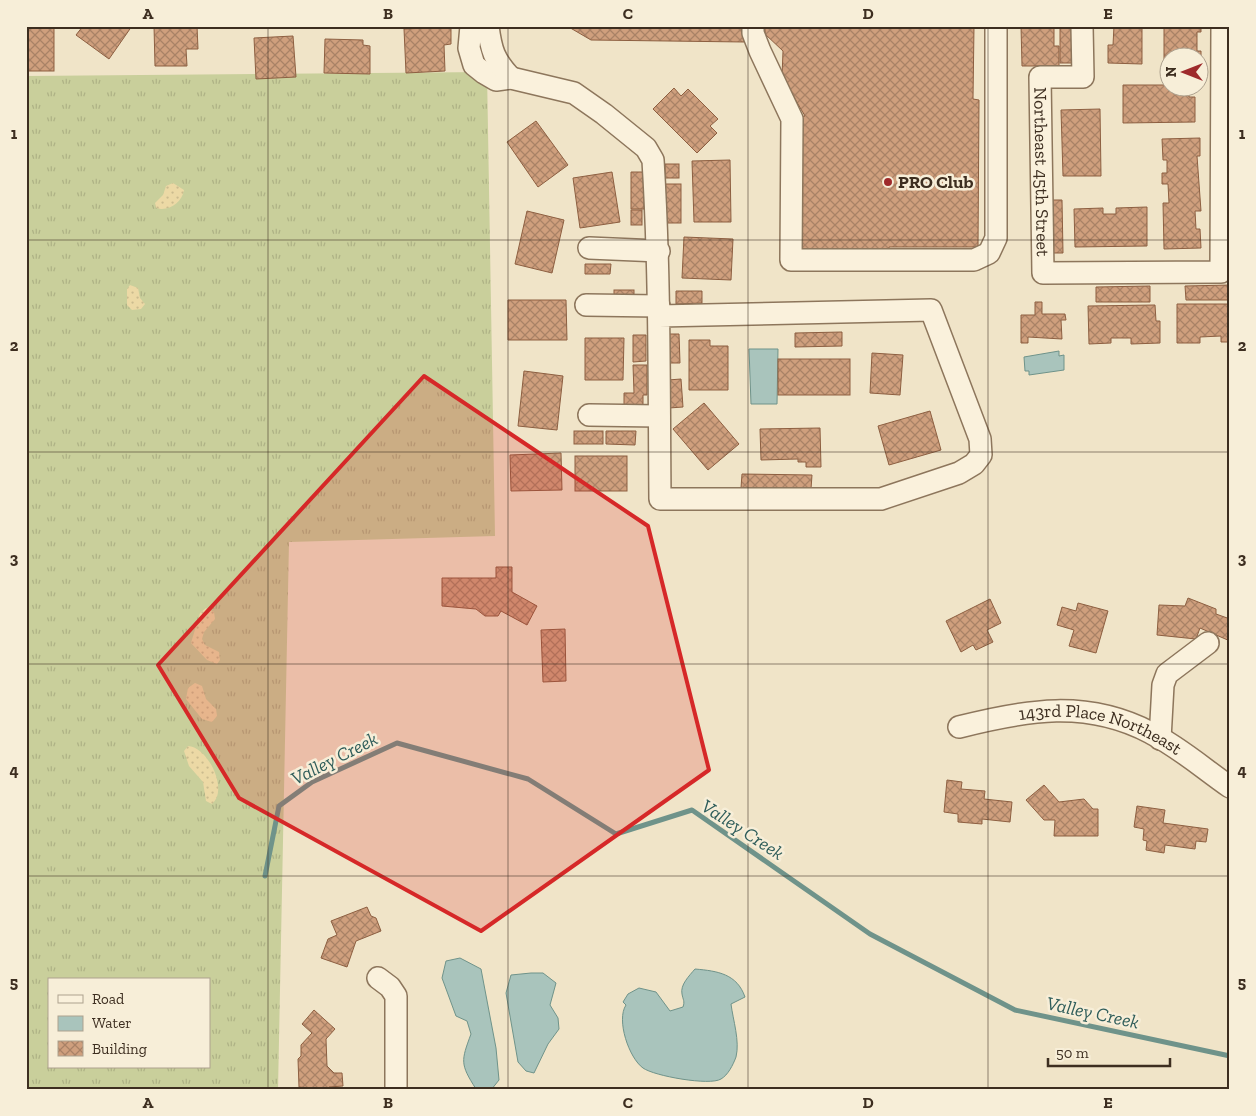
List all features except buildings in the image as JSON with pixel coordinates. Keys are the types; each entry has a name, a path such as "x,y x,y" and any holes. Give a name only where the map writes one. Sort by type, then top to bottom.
{"street":[{"path":"470,26 470,48 474,65 484,74 496,80 510,78 574,93 604,114 646,148 652,160 658,251 659,311 660,499 881,499 959,474 974,464 981,455 980,439 931,310 659,311 586,305"},
{"path":"488,26 491,47 497,63 510,78"},
{"path":"753,26 753,33 760,51 792,119 791,260 974,260 989,253 996,238 996,26"},
{"name":"Northeast 45th Street","path":"1082,26 1083,78 1040,77 1042,272 1221,272 1222,26"},
{"path":"589,248 658,251"},
{"path":"589,415 659,416"},
{"path":"1160,739 1163,685 1167,674 1208,643"},
{"name":"143rd Place Northeast","path":"959,726 1009,714 1047,710 1076,710 1112,717 1160,739 1230,787"},
{"path":"378,978 390,987 396,996 396,1090"}],"highlighted area":[{"path":"424,376 648,526 709,770 481,931 239,798 158,665"}],"green space":[{"path":"487,72 495,536 289,542 278,1090 26,1090 26,76"}],"sand":[{"path":"173,183 184,190 183,195 170,207 165,209 156,208 155,203 163,195 166,186"},
{"path":"130,285 138,288 140,298 145,304 141,309 132,310 127,305 127,289"},
{"path":"206,608 214,612 215,619 204,632 202,639 205,645 219,652 220,660 217,664 207,660 191,643 200,613"},
{"path":"195,683 202,686 206,699 216,709 217,716 212,722 202,719 186,699 188,688"},
{"path":"188,746 195,748 203,754 214,770 218,789 217,798 212,804 206,801 203,782 189,766 184,751"}],"water":[{"path":"749,349 778,349 777,404 751,404"},
{"path":"1059,351 1059,356 1064,355 1064,370 1029,375 1029,371 1025,371 1024,357"},
{"path":"460,958 481,969 496,1048 499,1080 491,1090 476,1089 467,1074 464,1057 471,1034 467,1021 456,1016 442,978 446,961"},
{"path":"695,969 726,975 737,983 745,997 731,1004 737,1037 736,1057 726,1075 715,1081 682,1079 658,1074 643,1068 633,1056 623,1029 623,1012 626,1005 623,1002 628,994 639,988 656,992 670,1011 683,1007 682,987"},
{"path":"543,973 556,983 550,1005 558,1018 559,1029 548,1044 534,1073 526,1071 518,1062 506,993 511,975"}],"waterway":[{"name":"Valley Creek","path":"265,876 279,806 312,782 397,743 528,779 616,834 692,810 870,934 1015,1010 1230,1056"}],"place":[{"name":"PRO Club","path":"888,182"}]}
